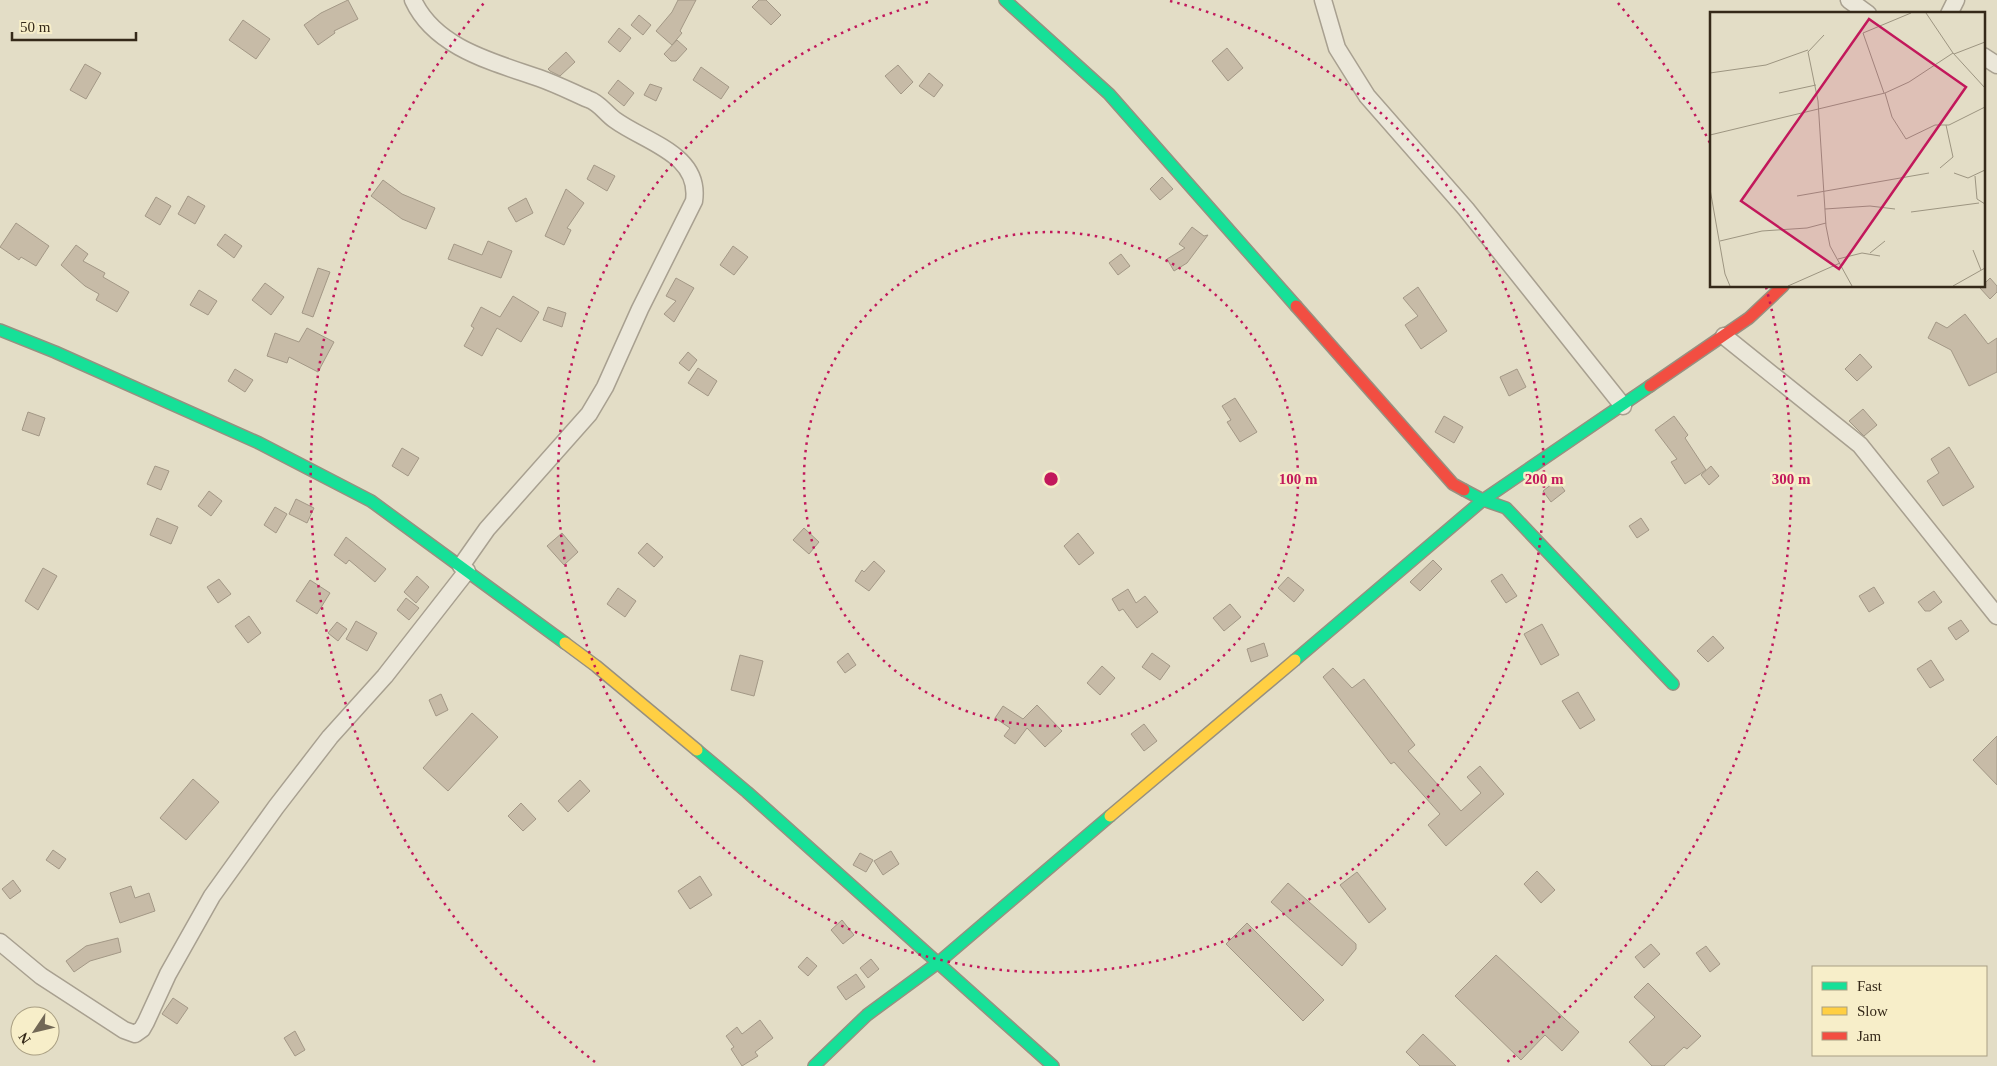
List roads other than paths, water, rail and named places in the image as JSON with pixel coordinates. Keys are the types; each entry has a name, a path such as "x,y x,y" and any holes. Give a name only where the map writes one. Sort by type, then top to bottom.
{"street":[{"path":"0,942 41,976 124,1030 135,1034 138,1032 146,1022 168,974 212,896 252,840 330,737 385,676 464,568 487,528 589,414 605,387 640,309 694,201 695,185 689,171 649,138 615,120 596,103 541,79 487,61 438,33 428,24 413,0"},
{"path":"1005,0 1109,94 1453,484 1483,500 1506,508 1673,684"},
{"path":"1323,0 1337,48 1367,96 1466,209 1624,406"},
{"path":"1849,0 1865,12"},
{"path":"1950,12 1956,0"},
{"path":"1984,57 1997,65"},
{"path":"814,1066 867,1015 939,962 1483,500 1624,406 1724,336 1749,318 1781,288"},
{"path":"0,330 151,395 315,471 371,501 596,666 747,792 1053,1066"},
{"path":"1724,336 1860,445 1997,616"}]}
